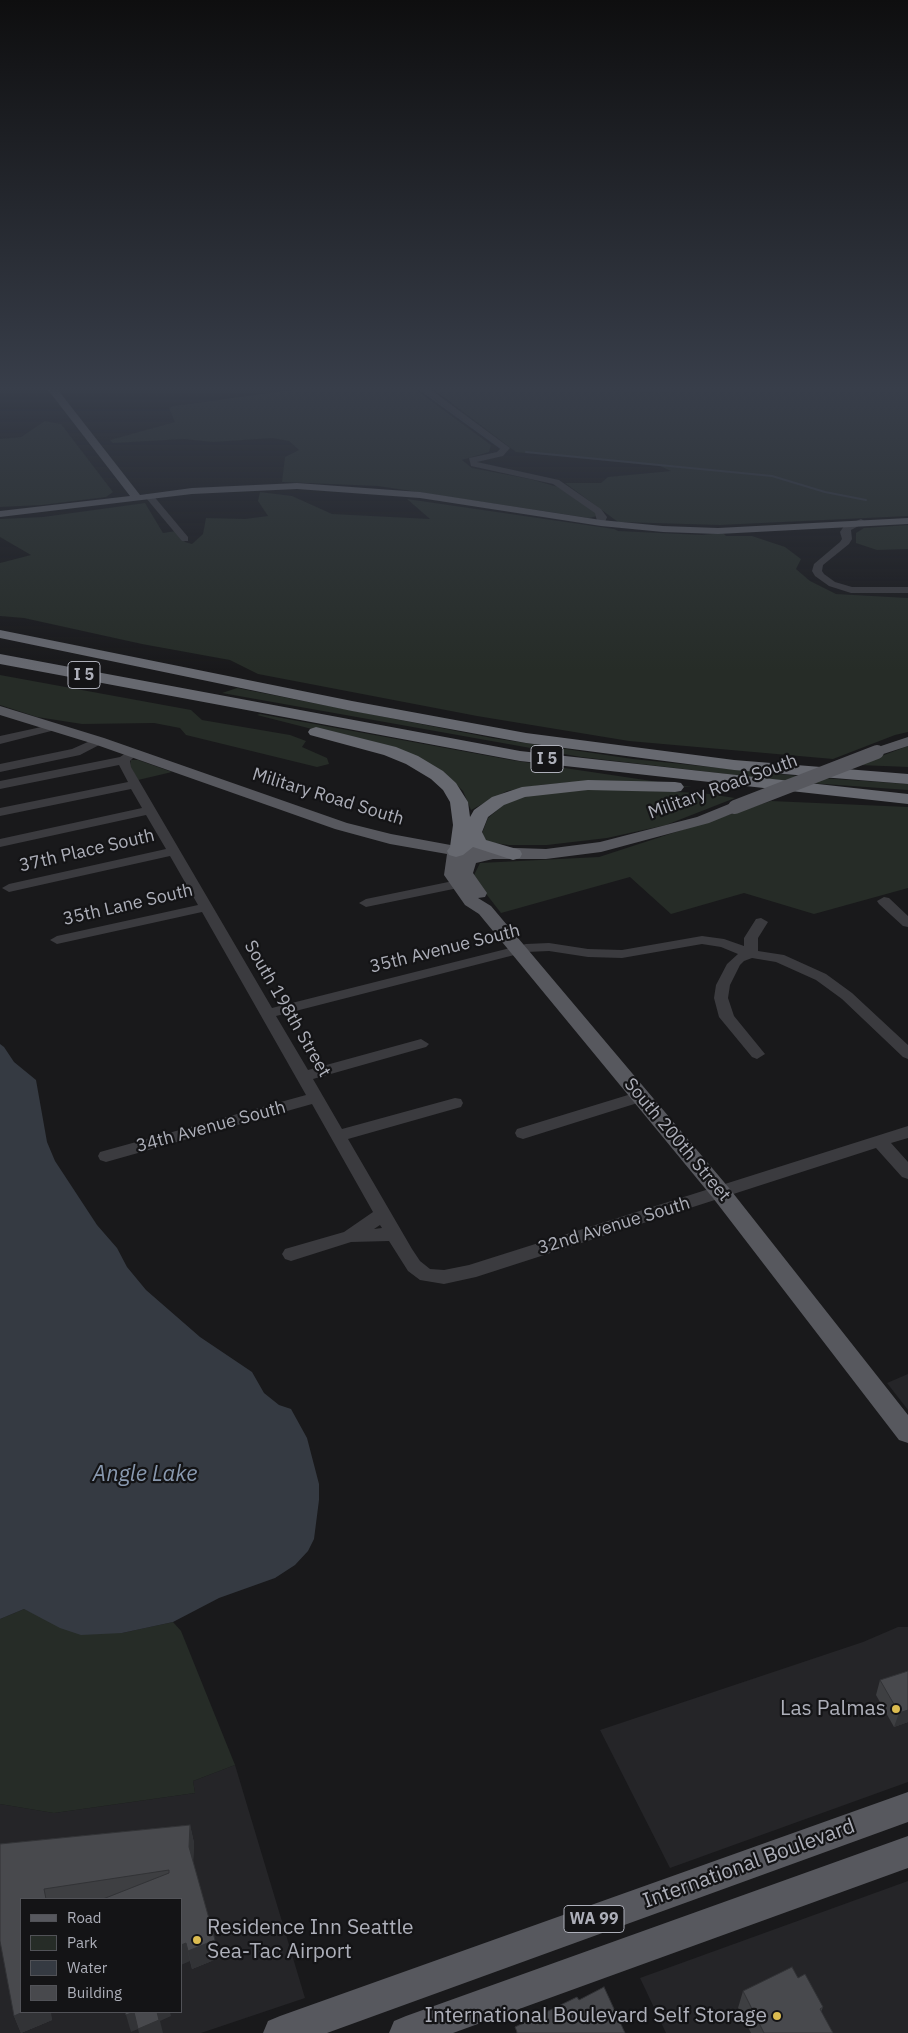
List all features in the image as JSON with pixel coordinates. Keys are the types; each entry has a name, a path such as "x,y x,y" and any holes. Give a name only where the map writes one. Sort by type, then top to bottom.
{"highway":[{"name":"I 5","path":"0,634 459,726 635,753 780,770 908,778"},
{"name":"I 5","path":"0,659 529,757 903,798"},
{"path":"189,694 194,700 373,746 422,765 445,782 459,802 462,825 456,851"},
{"path":"635,753 722,757 908,772"},
{"path":"456,851 469,841 480,814 498,801 522,792 558,786 638,785 857,801 903,798"},
{"path":"473,833 474,838 480,844 505,854"}],"main road":[{"path":"123,481 136,498"},
{"path":"0,514 56,510 149,496 278,486 332,487 420,495 647,528 718,530 908,521"},
{"name":"Military Road South","path":"1,711 99,741 128,757 341,826 390,839 456,851 505,854 546,854 601,847 703,820 908,741"},
{"path":"456,851 452,875 458,884"},
{"path":"495,923 497,917 465,873 469,860 505,854"},
{"name":"South 200th Street","path":"458,884 472,901 485,910 721,1193 908,1433"},
{"name":"International Boulevard","path":"280,2033 908,1807"},
{"name":"WA 99","path":"406,2033 908,1852"}],"street":[{"path":"551,481 556,482 598,511 602,517 601,522"},
{"path":"149,496 185,539"},
{"path":"845,532 847,528 861,522"},
{"path":"824,525 845,532"},
{"path":"845,532 847,539 844,544 822,560 817,571 825,580 850,590 908,590"},
{"path":"0,740 55,727"},
{"path":"0,768 71,754 99,741"},
{"path":"0,785 128,757"},
{"name":"South 198th Street","path":"128,757 125,767 395,1234 414,1266 433,1277"},
{"path":"0,812 136,784"},
{"path":"0,843 150,810"},
{"name":"37th Place South","path":"9,888 174,851"},
{"path":"366,903 458,884"},
{"path":"884,901 908,922"},
{"name":"35th Lane South","path":"58,940 206,906"},
{"path":"757,1054 727,1017 721,998 723,985 734,964 739,958 751,954 751,938 761,922"},
{"name":"35th Avenue South","path":"267,1014 518,950 548,947 588,953 622,954 702,940 724,943 751,954 768,955 790,962 826,980 847,996 908,1054"},
{"path":"303,1077 421,1044"},
{"path":"523,1133 641,1096"},
{"name":"34th Avenue South","path":"106,1156 316,1098"},
{"path":"338,1136 455,1103"},
{"name":"32nd Avenue South","path":"433,1277 444,1278 470,1272 908,1132"},
{"path":"879,1141 908,1174"},
{"path":"350,1236 384,1214"},
{"path":"291,1254 350,1236 395,1234"}],"shaded area":[{"path":"908,1374 908,1410 887,1383"},
{"path":"898,1627 908,1627 908,1782 670,1868 600,1730 863,1642"},
{"path":"235,1765 305,1998 201,2033 0,2033 0,1804 54,1813 195,1793 193,1781"},
{"path":"908,1881 908,2033 666,2033 640,1978"}],"green space":[{"path":"0,481 104,481 113,492 106,497 42,505 0,507"},
{"path":"537,481 558,487 597,513 597,516 589,518 378,486 282,482"},
{"path":"603,481 908,481 908,516 720,525 618,522 565,483 601,483"},
{"path":"260,492 292,496 332,514 430,519 407,499 618,531 702,535 723,533 726,536 752,536 785,547 801,559 796,569 810,581 836,594 908,598 908,732 895,735 833,759 629,741 477,716 258,674 230,660 142,644 24,618 0,616 0,563 31,555 0,537 0,519 43,517 145,503 163,533 176,531 185,542 192,544 203,534 206,518 245,519 268,516 258,501"},
{"path":"908,525 908,549 877,550 856,543 856,533 864,528"},
{"path":"0,675 191,710 202,720 290,735 306,741 302,747 327,758 329,764 317,767 186,735 180,728 154,723 82,724 37,717 0,705"},
{"path":"237,688 492,738 633,759 798,776 787,781 581,757 222,693"},
{"path":"260,714 511,760 692,787 572,782 540,785 507,791 471,810 463,791 444,772 410,754 257,715"},
{"path":"908,746 908,767 859,765 868,761"},
{"path":"131,760 138,760 172,772 138,780 130,766"},
{"path":"821,778 908,784 908,790 810,783"},
{"path":"598,789 702,793 735,798 666,825 607,838 547,845 509,845 487,842 481,836 488,818 506,803 534,794"},
{"path":"771,801 908,807 908,888 814,914 744,893 671,914 630,877 501,913 473,877 480,863 599,857"},
{"path":"24,1609 42,1617 122,1633 173,1622 181,1631 235,1765 193,1781 195,1793 54,1813 0,1804 0,1619"}],"water":[{"name":"Angle Lake","path":"0,1044 14,1062 36,1080 47,1142 55,1161 97,1225 117,1248 127,1267 146,1290 200,1337 252,1372 264,1393 279,1405 291,1409 307,1438 319,1484 314,1539 308,1551 295,1565 275,1578 219,1598 173,1622 122,1633 81,1635 60,1628 24,1609 0,1619"}],"building":[{"path":"908,1671 908,1710 899,1713 880,1680"},
{"name":"Residence Inn Seattle Sea-Tac Airport","path":"190,1825 189,1847 215,1940 188,1951 186,1943 182,1945 182,1898 106,1898 169,1873 169,1870 44,1889 46,1898 20,1898 21,2013 14,2016 0,1941 0,1844"},
{"path":"792,1967 798,1978 805,1974 823,2007 820,2009 833,2033 764,2033 743,1991"},
{"path":"604,1987 625,2033 517,2033 515,2027 577,1997 579,2000"},
{"path":"134,2013 157,2013 159,2020 138,2029"}],"waterway":[{"path":"788,481 825,492 866,500"}],"place":[{"name":"Las Palmas","path":"896,1709"},
{"name":"Residence Inn Seattle Sea-Tac Airport","path":"197,1940"},
{"name":"International Boulevard Self Storage","path":"777,2016"}]}
